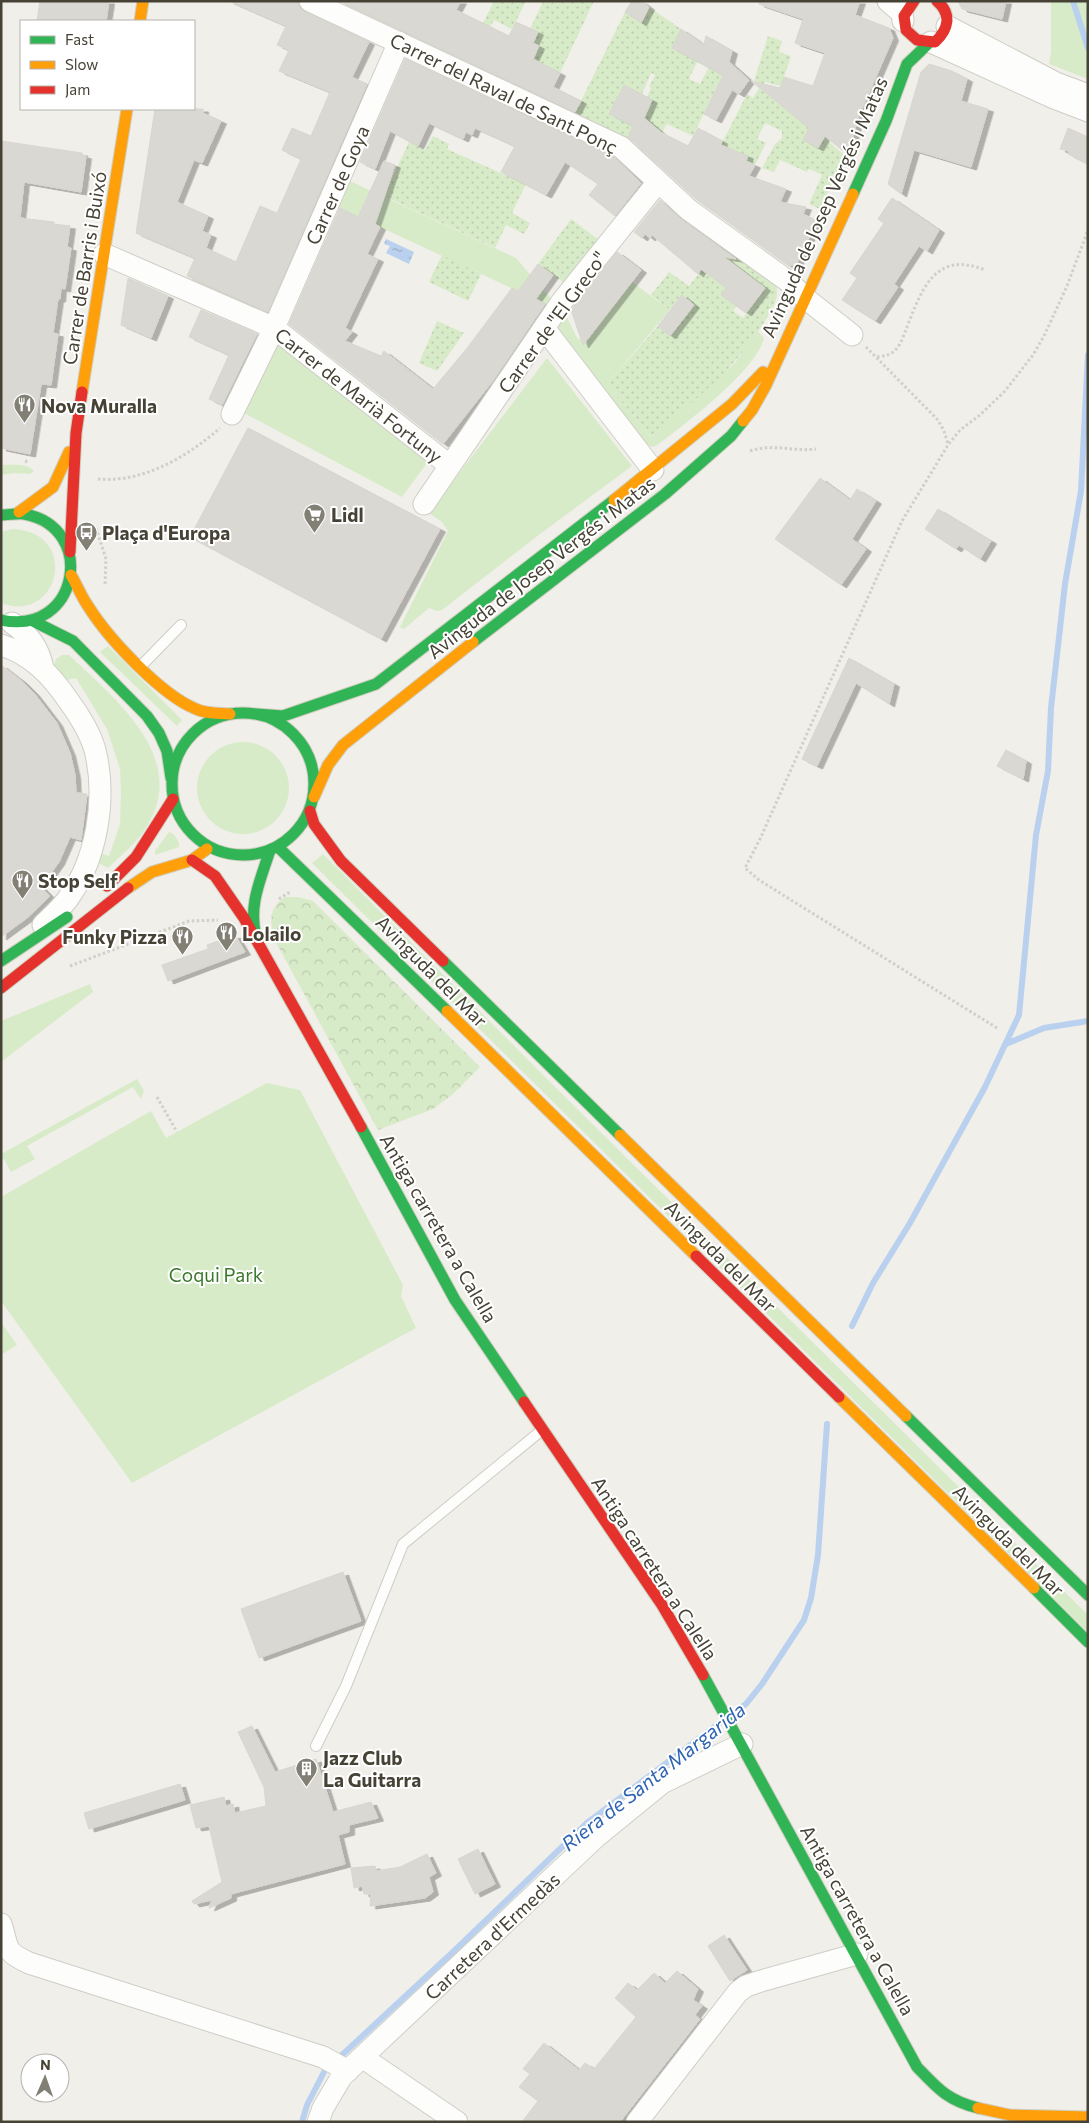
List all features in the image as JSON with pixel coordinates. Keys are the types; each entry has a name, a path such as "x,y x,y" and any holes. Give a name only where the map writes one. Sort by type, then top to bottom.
{"street":[{"path":"140,20 143,1"},
{"name":"Carrer del Raval de Sant Ponç","path":"310,1 621,147 689,210 788,281 805,298 852,335"},
{"path":"888,1 902,13 906,36"},
{"path":"906,36 909,6 914,1"},
{"path":"937,1 945,13 1034,72 1080,92"},
{"name":"Avinguda de Josep Vergés i Matas","path":"314,797 328,765 343,745 371,721 665,494 731,436 752,410 766,385 778,354 886,121 907,64 930,42 942,36 945,13"},
{"path":"906,36 914,40 930,42 1088,111"},
{"name":"Avinguda de Josep Vergés i Matas","path":"902,75 906,36"},
{"name":"Carrer de Goya","path":"232,414 274,328 399,42"},
{"name":"Carrer de Barris i Buixó","path":"71,575 70,552 76,433 127,110"},
{"name":"Carrer de \"El Greco\"","path":"424,504 563,300 658,182"},
{"name":"Carrer de Marià Fortuny","path":"104,254 274,328 449,465"},
{"path":"544,328 653,470"},
{"name":"Avinguda de Josep Vergés i Matas","path":"256,714 283,716 376,684 653,470 732,404 758,379 778,354"},
{"name":"Carrer de Barris i Buixó","path":"19,512 53,487 76,433"},
{"path":"1,515 19,512 36,516 51,524 63,536 70,552"},
{"path":"14,621 38,618 52,610 70,584 71,575"},
{"path":"14,621 73,641 148,716 159,733 167,751 178,814 186,827 197,838 211,848 226,853 244,855 274,849 300,828 310,811 314,797 312,763 303,746 283,725 266,716 230,714 196,709 172,695 100,622 89,608 80,587 71,575"},
{"path":"14,621 30,636 37,648 43,668"},
{"path":"1,646 12,649 43,668 59,686 82,720 95,749 99,774 100,804 88,861 76,887 66,901 23,945"},
{"path":"172,783 176,761 187,740 206,724 230,714"},
{"path":"97,894 128,867 146,846 174,799"},
{"name":"Avinguda del Mar","path":"310,811 314,824 351,870 1088,1595"},
{"path":"1,988 135,882 152,872 192,860 211,848"},
{"path":"211,848 215,876"},
{"name":"Avinguda del Mar","path":"274,849 329,894 1088,1642"},
{"name":"Antiga carretera a Calella","path":"248,918 274,849"},
{"path":"192,860 215,876"},
{"name":"Antiga carretera a Calella","path":"215,876 251,922 256,937 455,1300 662,1605 688,1647 917,2067 937,2089 956,2100 980,2110 1008,2116 1088,2117"},
{"path":"1,961 75,910"},
{"name":"Carretera d'Ermedàs","path":"318,2122 323,2108 342,2076 597,1836 662,1783 739,1740"},
{"path":"1,1924 10,1952 29,1963 323,2057 355,2064 457,2122"},
{"path":"637,2122 738,1992 746,1986 761,1980 857,1954"}],"lane":[{"path":"142,666 180,625"},
{"path":"316,1746 346,1686 402,1544 543,1429"}],"path":[{"path":"997,1028 759,880 745,868 760,839 902,522 948,445 960,430 980,415 1005,391 1033,355 1068,286 1088,230"},
{"path":"877,358 887,356 897,348 924,286 939,271 947,267 964,264 985,270"},
{"path":"852,335 938,420 948,445"},
{"path":"93,479 119,481 145,475 206,439 224,425 232,414"},
{"path":"69,966 189,921 266,916 274,902 288,893 295,895"},
{"path":"61,969 76,957"},
{"path":"157,1097 177,1132"}],"green space":[{"path":"494,1 526,1 512,29 494,20 490,27 483,23"},
{"path":"543,1 594,1 560,73 533,59 539,46 533,43 530,29"},
{"path":"1051,1 1088,1 1088,79 1049,64 1051,52"},
{"path":"649,7 681,29 672,48 698,60 689,79 700,84 709,67 723,74 693,136 667,124 662,133 644,118 652,100 647,97 651,88 649,87 655,75 651,73 642,94 624,85 610,114 636,120 625,143 573,117 625,12 641,23"},
{"path":"768,36 782,41 779,52 791,56 781,86 765,82 764,85 754,81"},
{"path":"759,88 810,127 803,140 818,148 824,137 845,156 820,209 809,204 822,175 809,169 807,172 780,160 774,172 762,168 775,144 782,138 782,131 765,123 757,139 766,143 755,165 719,149 747,94 753,98"},
{"path":"433,136 449,144 447,149 514,179 516,177 526,184 512,213 530,223 524,234 506,225 495,248 384,196 409,142 425,150"},
{"path":"350,181 516,258 553,301 550,306 339,208"},
{"path":"571,219 599,240 567,285 538,264"},
{"path":"722,244 776,286 777,295 765,321 741,355 713,384 651,437 607,384 658,326 670,335 694,305 682,295 670,310 651,295 669,272 689,286","holes":["731,262 765,288 743,318 733,311 737,306 726,288"]},
{"path":"442,255 481,274 468,301 429,282"},
{"path":"632,282 670,310 607,384 651,437 735,363 758,331 764,338 748,366 719,396 653,447 646,445 555,329 564,311 577,338 586,341"},
{"path":"437,321 464,333 437,371 419,363"},
{"path":"276,344 430,459 402,497 244,413"},
{"path":"547,358 632,466 442,610 437,611 429,608 404,629 400,627 448,531 442,522 429,513"},
{"path":"1,465 23,466 34,471 30,474 15,473 1,475"},
{"name":"Plaça d'Europa","path":"12,529 34,534 48,544 54,559 54,575 49,590 37,601 21,606 1,603 1,532"},
{"path":"108,646 182,720 177,726 100,652"},
{"path":"62,655 69,655 125,710 142,732 153,755 159,778 157,803 145,829 133,845 108,868 97,862 99,853 109,856 120,824 120,769 107,729 76,678 67,680 59,677 54,665 56,659"},
{"path":"243,742 261,746 275,756 285,770 289,788 285,806 275,820 261,830 243,834 225,830 211,820 201,806 197,788 201,770 211,756 225,746"},
{"path":"169,832 177,838 179,847 155,855 155,851"},
{"path":"323,854 543,1075 1088,1615 1088,1632 312,863"},
{"path":"285,897 298,897 313,901 480,1067 452,1095 433,1109 378,1130 272,935 272,913 276,905"},
{"path":"90,984 93,992 1,1062 1,1021"},
{"path":"137,1079 144,1091 141,1099 133,1087 27,1146 35,1159 11,1172 4,1159 1,1160 1,1154"},
{"name":"Coqui Park","path":"267,1083 300,1090 403,1285 401,1296 416,1328 132,1483 1,1301 1,1197 151,1111 166,1138"},
{"path":"1,1322 17,1345 1,1355"}],"water":[{"path":"386,239 414,252 409,264 386,253 390,246 384,244"}],"building":[{"path":"40,1 109,1 106,20 37,20"},
{"path":"229,1 298,1 300,8 305,12 369,42 352,77 367,84 268,312 187,276 195,258 136,233 155,110 203,109 203,113 221,121 202,163 194,160 177,202 208,216 202,231 211,235 206,248 236,262 260,206 277,213 301,159 282,150 292,128 311,136 330,92 279,71 289,50 277,45 286,26"},
{"path":"340,1 461,1 456,10 509,36 516,22 538,32 533,43 539,46 533,59 560,73 553,87 581,101 575,112"},
{"path":"632,1 641,1 649,7 641,23 625,12"},
{"path":"759,1 860,1 855,15 889,28 893,38 858,118 848,155 825,136 818,148 803,140 809,128 751,81 780,88 784,77 813,86 825,53 795,43 803,19 759,4"},
{"path":"958,1 1006,1 1002,19 962,9"},
{"path":"681,29 704,45 706,36 732,51 729,62 749,80 739,94 732,90 716,120 704,114 723,75 672,48"},
{"path":"405,59 614,157 641,183 615,216 589,195 598,184 565,162 546,195 501,172 515,146 475,128 472,135 466,132 463,139 429,123 418,146 390,131 375,169 360,162"},
{"path":"929,64 952,71 967,79 961,101 988,109 971,167 914,150 901,194 888,184 921,72"},
{"path":"624,85 652,100 644,118 662,133 688,146 698,128 722,141 721,145 748,156 746,161 755,165 749,176 786,189 780,202 806,207 803,214 817,221 797,263 789,266 697,200 628,137 633,126 609,114"},
{"path":"1068,128 1088,137 1088,164 1068,154 1069,151 1060,149"},
{"path":"1,141 82,153 82,155 86,156 81,192 24,182 20,218 70,226 67,247 71,248 65,289 61,288 60,299 58,299 53,333 58,334 51,385 41,385 30,454 1,448"},
{"path":"384,161 395,165 375,224 380,227 367,254 378,259 345,328 352,332 345,341 381,356 384,351 433,389 468,347 512,288 518,291 538,264 553,275 536,299 545,304 492,382 443,444 289,324 340,208 358,217"},
{"path":"892,198 939,230 927,251 919,246 894,284 898,287 875,321 842,300 857,278 850,273 884,223 878,219"},
{"path":"660,200 682,220 736,259 724,257 765,288 746,313 721,295 726,288 701,269 698,274 652,235 650,238 645,234 642,238 634,232"},
{"path":"617,252 641,270 583,345 571,310"},
{"path":"128,278 168,296 151,338 121,325"},
{"path":"682,295 694,305 670,336 658,326"},
{"path":"201,310 257,334 222,405 209,399 229,355 189,337"},
{"name":"Lidl","path":"248,428 440,529 381,639 190,537"},
{"path":"820,478 850,500 857,489 876,501 852,539 866,549 841,585 775,539"},
{"path":"938,509 991,541 980,559 959,545 956,549 925,529"},
{"path":"849,658 894,684 889,704 856,683 817,766 802,759"},
{"path":"1,665 34,693 57,723 70,753 75,775 76,793 87,794 81,840 70,837 59,862 41,887 50,896 27,918 1,937"},
{"path":"1006,750 1026,761 1023,779 997,766"},
{"path":"235,935 245,952 168,981 162,965 208,949 207,945"},
{"path":"343,1572 361,1621 259,1658 241,1609"},
{"path":"252,1726 275,1772 316,1759 333,1812 371,1802 378,1818 349,1825 349,1832 338,1835 345,1864 231,1894 231,1898 209,1908 212,1900 194,1904 192,1901 222,1882 209,1826 196,1828 190,1805 224,1797 226,1806 233,1804 235,1813 266,1806 264,1787 238,1732"},
{"path":"180,1784 185,1800 89,1829 84,1813"},
{"path":"478,1849 495,1884 475,1894 458,1859"},
{"path":"427,1854 436,1873 429,1877 433,1892 425,1898 370,1906 371,1894 364,1894 362,1886 354,1888 351,1868 375,1866 376,1871 400,1867"},
{"path":"724,1935 747,1970 730,1981 708,1946"},
{"path":"677,1971 698,1989 693,2000 702,2006 695,2015 700,2019 620,2122 522,2122 538,2101 519,2087 530,2074 523,2069 544,2043 579,2070 585,2063 594,2069 636,2017 615,1998 628,1983 637,1990 654,1973 665,1983"}],"waterway":[{"path":"1073,1 1088,48"},
{"path":"852,1326 873,1283 910,1223 985,1087 1019,1015 1036,835 1048,771 1051,708 1065,584 1081,491 1088,355"},
{"path":"1006,1044 1044,1028 1088,1021"},
{"name":"Riera de Santa Margarida","path":"731,1715 746,1704 762,1684 804,1620 811,1598 818,1555 827,1424"},
{"name":"Riera de Santa Margarida","path":"342,2055 587,1823 721,1722"},
{"name":"Riera de Santa Margarida","path":"302,2122 307,2105 324,2072"}],"traffic: fast":[{"path":"853,194 886,121 907,64 930,42"},
{"path":"473,642 665,494 731,436 743,421"},
{"path":"256,714 283,716 376,684 614,500"},
{"path":"1,515 24,514 47,523 63,538 70,558 70,578 62,597 48,612 27,621 1,620"},
{"path":"31,620 73,641 147,716 159,733 167,751 171,778"},
{"path":"243,713 257,714 270,718 283,725 293,734 302,744 309,757 313,770 314,784 313,798 309,811 302,824 293,834 283,843 270,850 257,854 243,855 229,854 216,850 203,843 193,834 184,824 177,811 173,798 172,784 173,770 177,757 184,744 193,734 203,725 216,718 229,714 243,713"},
{"path":"278,847 447,1011"},
{"path":"256,936 254,925 255,903 270,850"},
{"path":"1,961 67,917"},
{"path":"443,961 620,1135"},
{"path":"361,1127 455,1300 524,1402"},
{"path":"906,1416 1088,1595"},
{"path":"1034,1588 1088,1642"},
{"path":"703,1675 917,2067 944,2093 959,2102 978,2108"}],"traffic: slow":[{"path":"140,20 143,1"},
{"path":"82,392 127,110"},
{"path":"743,421 752,410 766,385 853,194"},
{"path":"614,500 732,404 763,372"},
{"path":"19,512 53,487 69,452"},
{"path":"71,575 86,602 108,634 152,679 167,692 200,711 230,714"},
{"path":"314,797 328,765 343,745 473,642"},
{"path":"128,888 152,872 192,860 207,849"},
{"path":"447,1011 696,1256"},
{"path":"620,1135 906,1416"},
{"path":"839,1397 1034,1588"},
{"path":"978,2108 1010,2115 1088,2117"}],"traffic: jam":[{"path":"914,1 904,16 906,30 917,40 935,42 940,37 947,22 945,11 937,1"},
{"path":"70,552 76,433 82,392"},
{"path":"107,886 136,857 173,799"},
{"path":"310,811 314,824 341,861 443,961"},
{"path":"192,860 215,876 244,918 361,1127"},
{"path":"1,988 128,888"},
{"path":"696,1256 839,1397"},
{"path":"524,1402 662,1605 703,1675"}],"place":[{"name":"Nova Muralla","path":"25,424"},
{"name":"Lidl","path":"315,533"},
{"name":"Plaça d'Europa","path":"86,551"},
{"name":"Stop Self","path":"22,899"},
{"name":"Lolailo","path":"226,952"},
{"name":"Funky Pizza","path":"183,955"},
{"name":"Jazz Club La Guitarra","path":"307,1787"}]}
